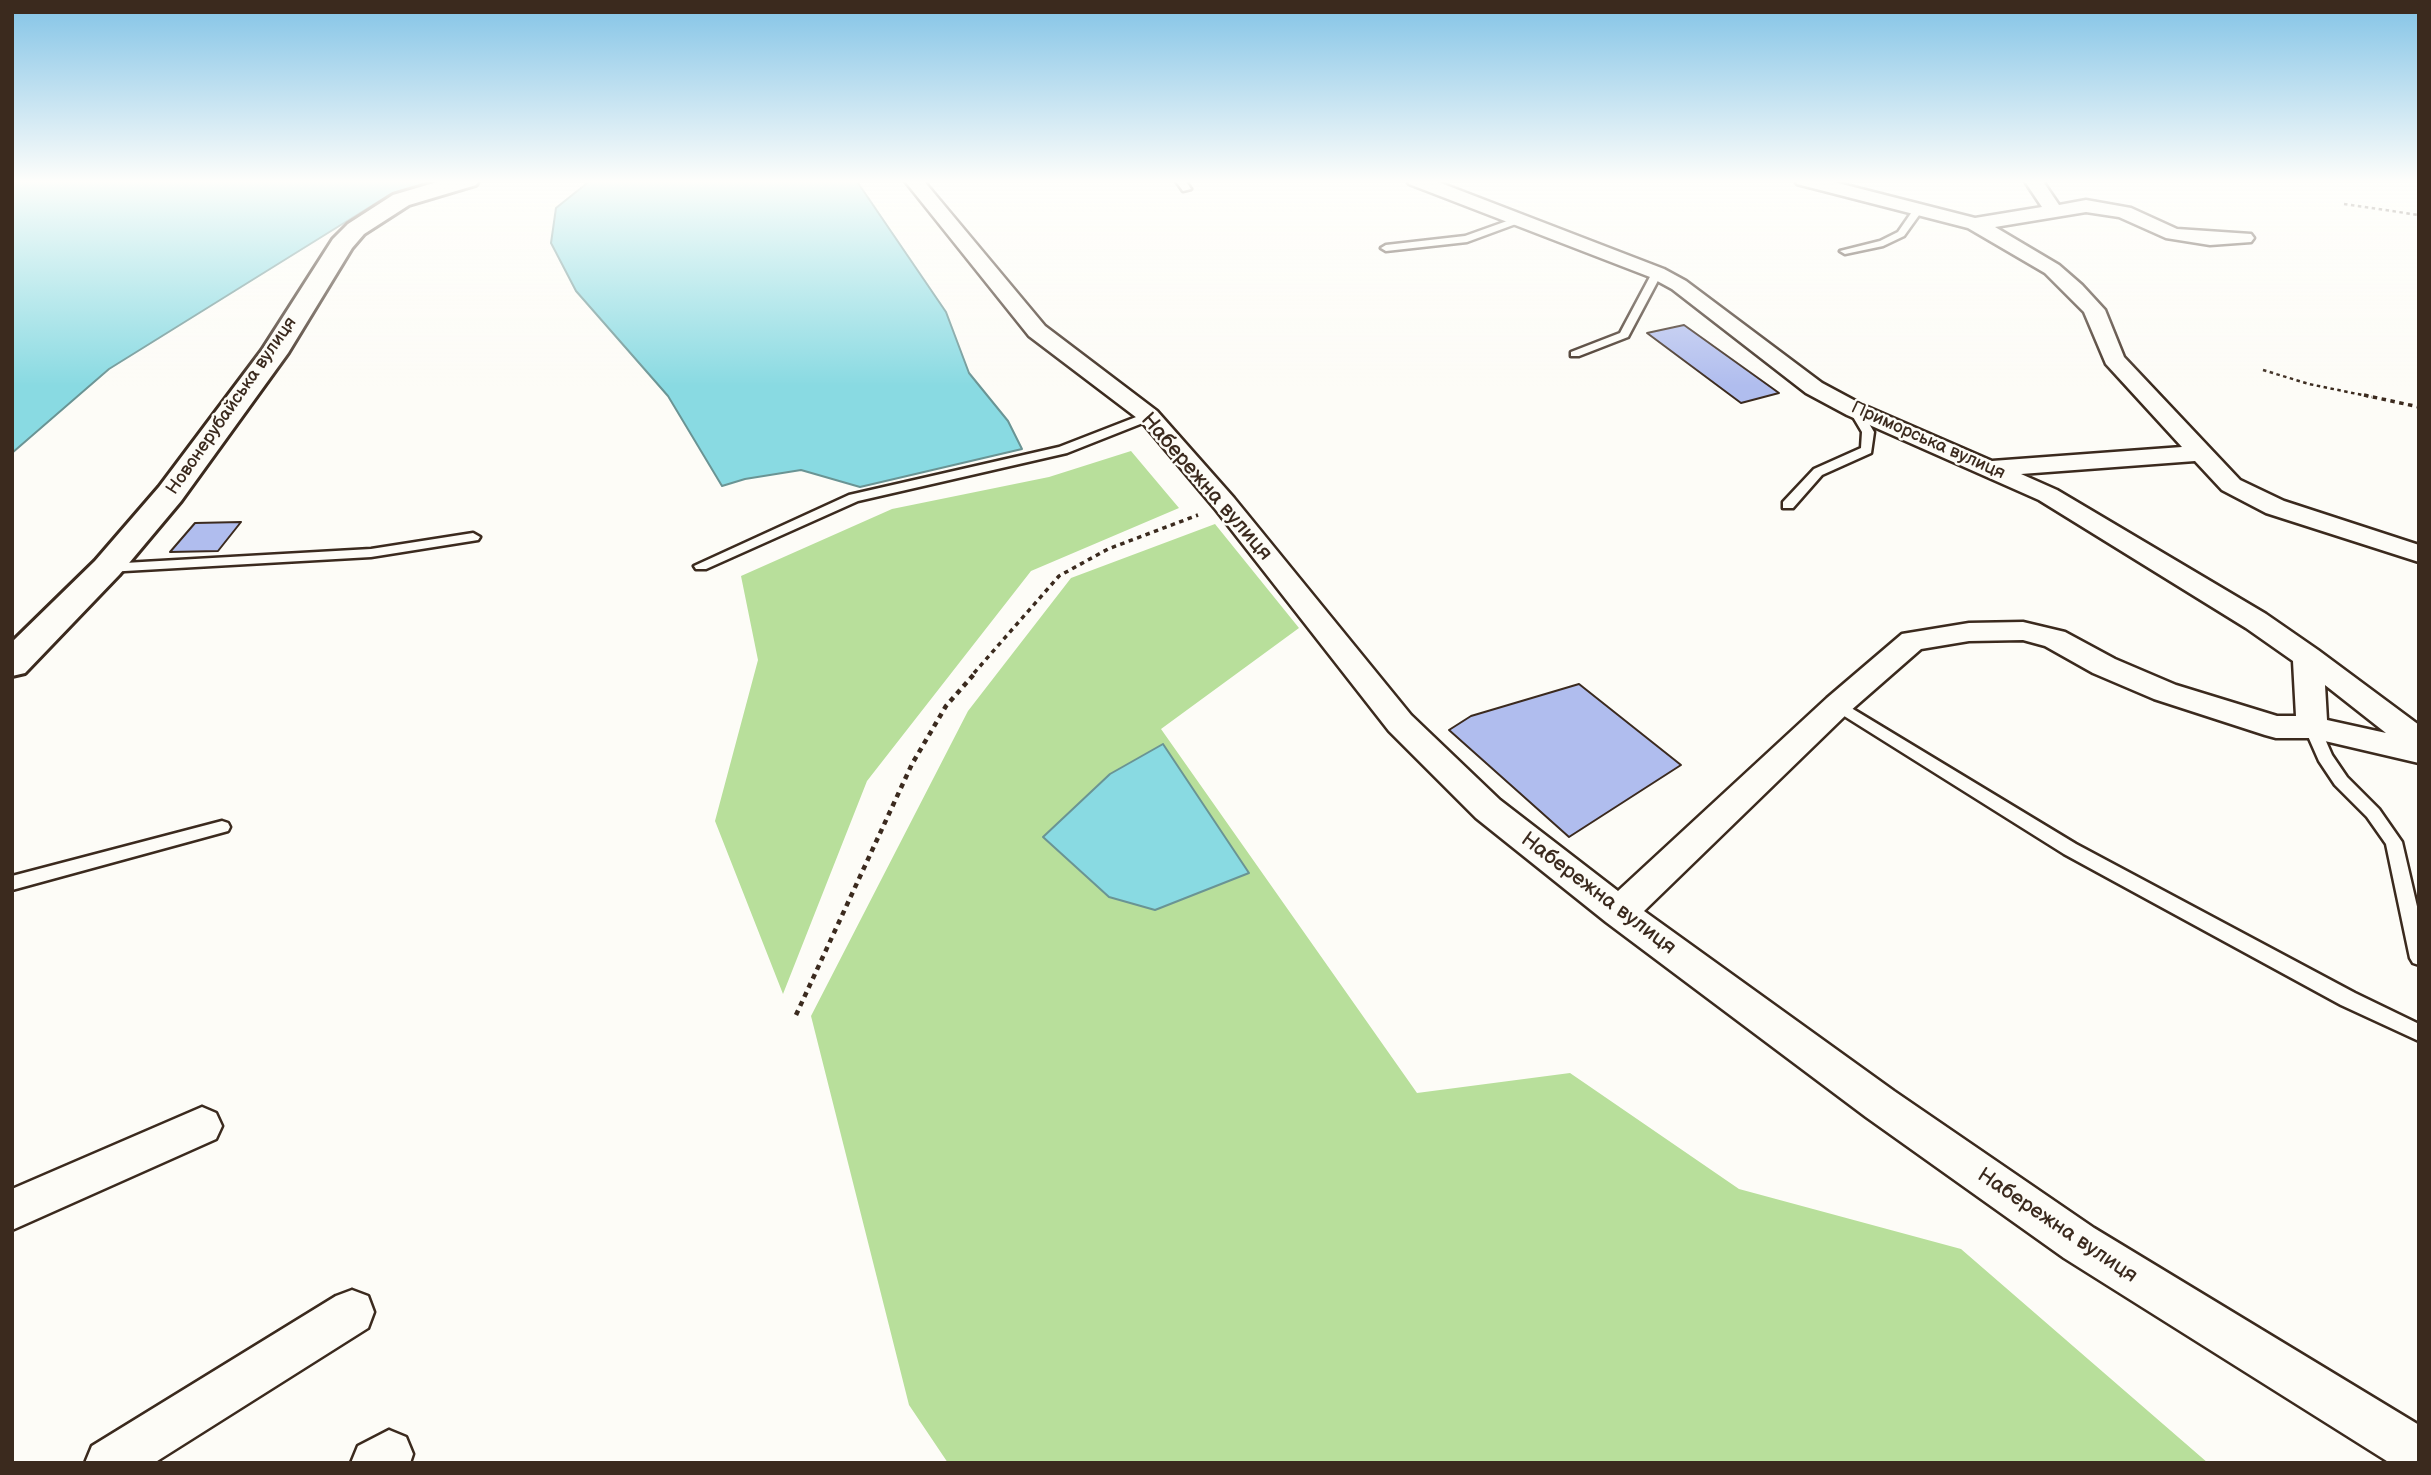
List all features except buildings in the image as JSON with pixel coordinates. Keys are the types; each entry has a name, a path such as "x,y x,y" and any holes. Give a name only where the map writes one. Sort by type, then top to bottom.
{"street":[{"name":"Новонерубайська вулиця","path":"12,664 107,568 170,494 274,352 339,249"},
{"name":"Набережна вулиця","path":"970,249 1037,331 1149,416 1225,504 1400,723 1488,809 1619,912 1880,1104 2079,1243 2419,1453"},
{"name":"Приморська вулиця","path":"1596,249 1657,273 1679,285 1814,388 1855,410 1993,468 2048,495 2256,621 2419,742"},
{"path":"2017,249 2052,269 2094,310 2114,359 2231,485 2248,496 2419,554"},
{"path":"1993,468 2202,453"},
{"path":"1619,912 1838,705 1912,641 1969,632 2023,631 2055,639 2104,666 2165,692 2276,727 2312,727 2419,752"},
{"path":"2308,657 2312,727"},
{"path":"12,1210 202,1126"},
{"path":"109,1463 352,1312"}],"lane":[{"path":"1845,251 1855,249"},
{"path":"1575,354 1624,335 1657,273"},
{"path":"1788,505 1818,472 1867,450 1868,432 1855,410"},
{"path":"701,566 854,498 1063,450 1149,416"},
{"path":"107,568 371,553 473,537"},
{"path":"1838,705 2070,849 2348,999 2419,1033"},
{"path":"2312,727 2325,757 2341,781 2374,813 2394,842 2419,958"},
{"path":"12,883 222,827"}],"path":[{"path":"2263,370 2309,384 2419,407"},
{"path":"796,1015 912,764 946,706 1059,576 1108,549 1225,504"}],"green space":[{"path":"1131,451 1179,508 1031,571 867,781 783,994 715,821 758,660 741,576 892,509 1049,477"},
{"path":"1215,524 1299,628 1161,729 1417,1093 1570,1073 1739,1189 1961,1249 2208,1463 948,1463 909,1405 811,1016 968,711 1071,578"}],"water":[{"path":"12,249 302,249 109,369 12,453"},
{"path":"554,249 903,249 946,312 969,373 1008,421 1022,449 860,487 801,470 745,479 722,486 668,396 576,291"},
{"path":"1163,744 1249,873 1155,910 1109,897 1043,837 1110,774"}]}
